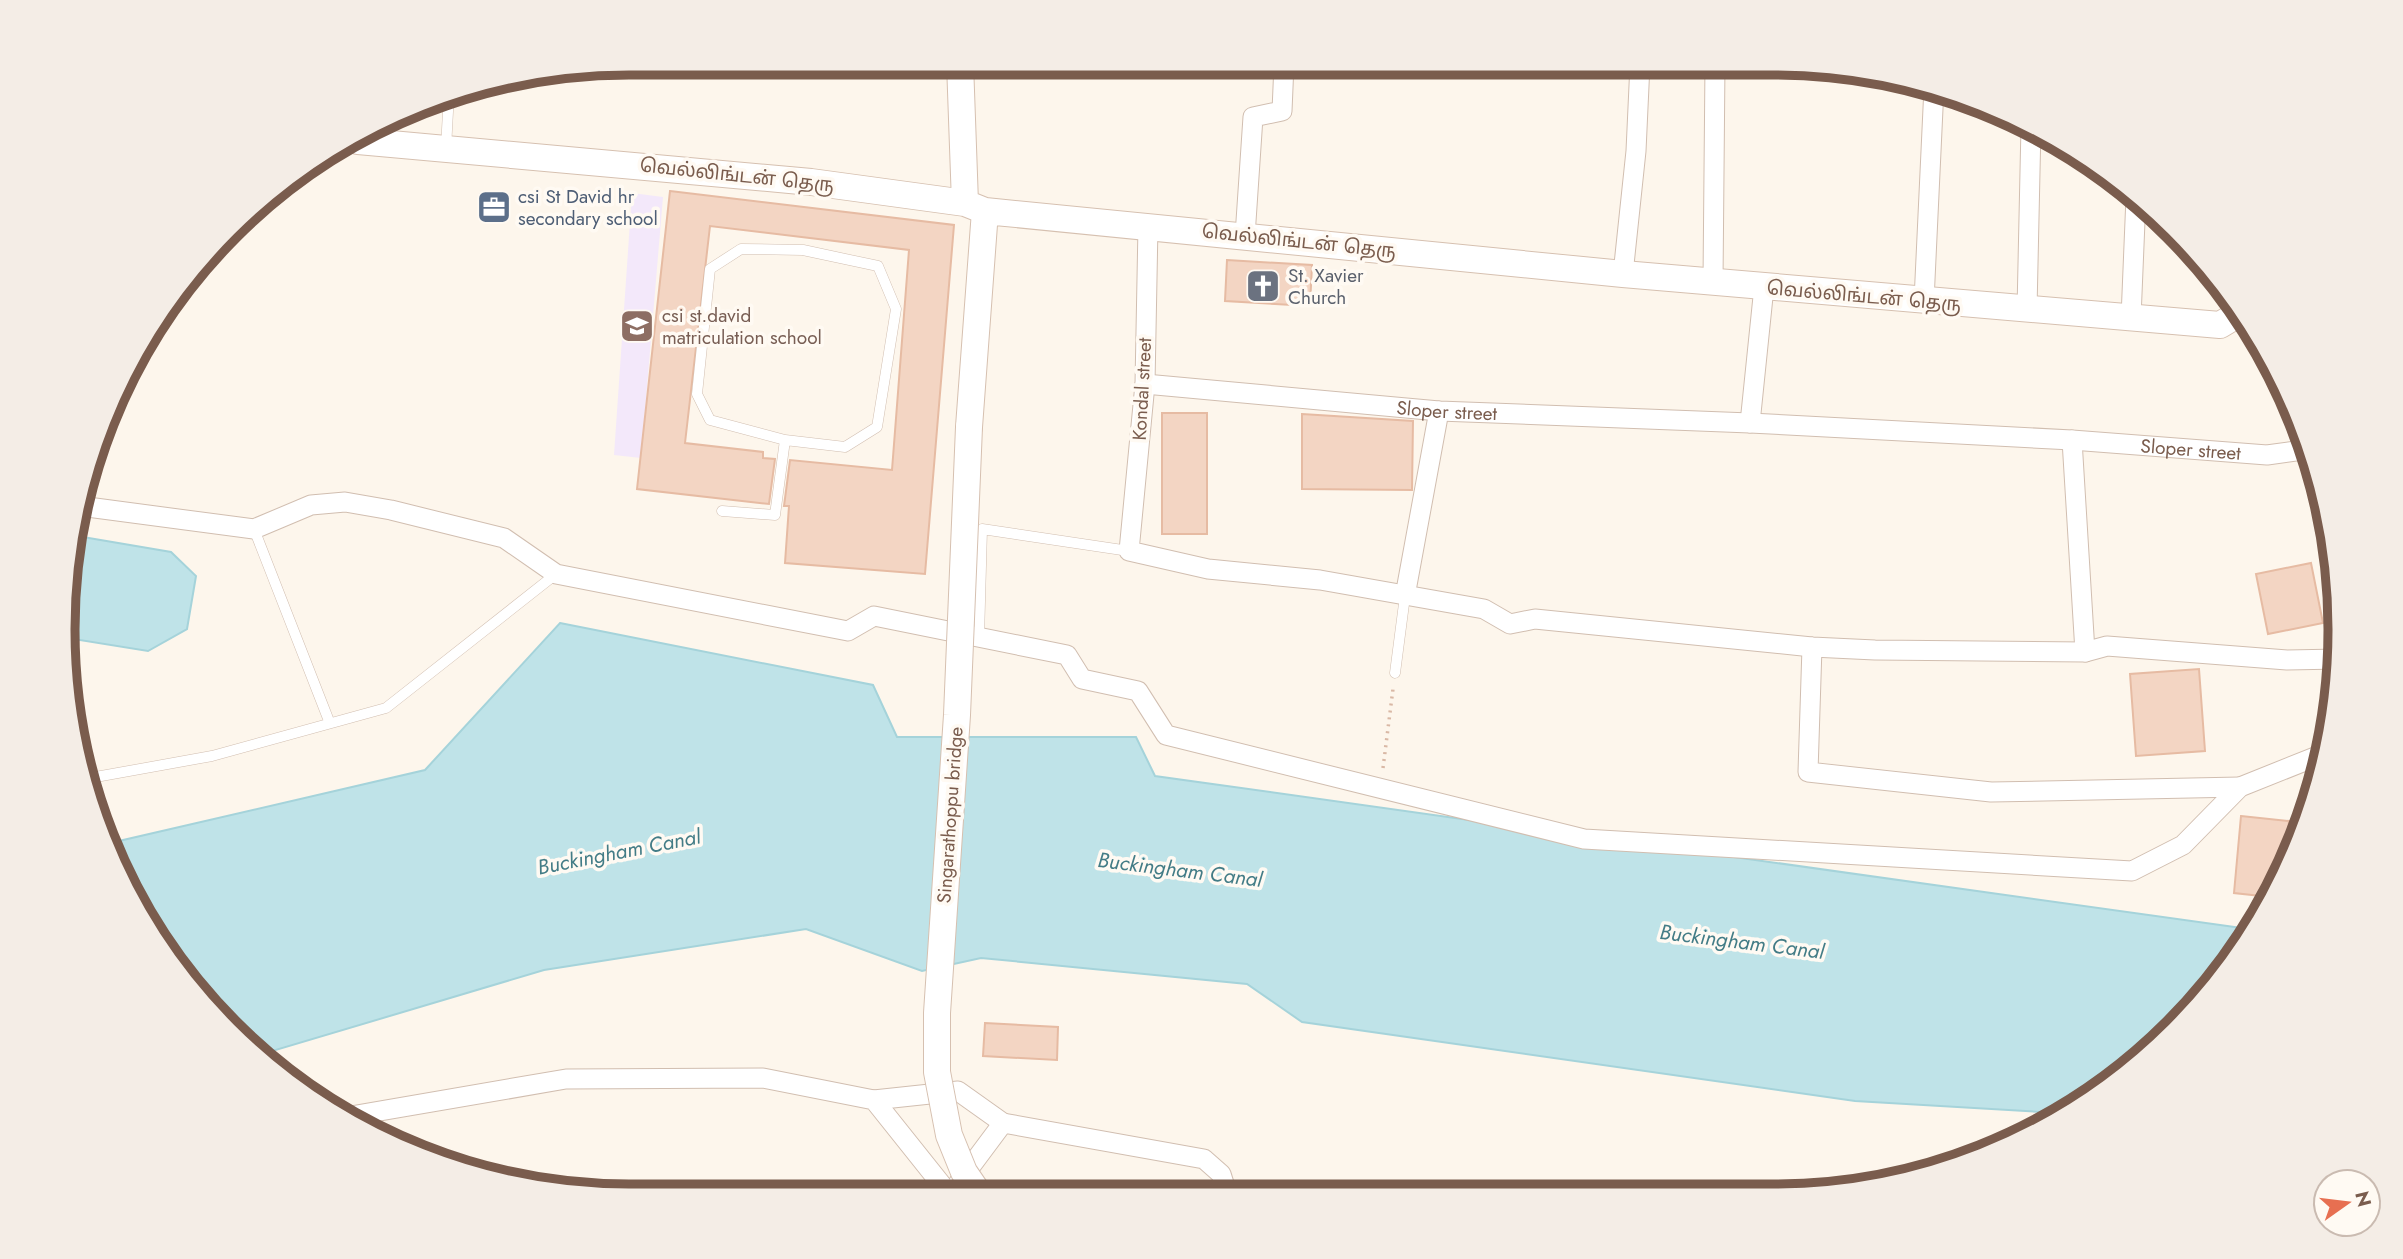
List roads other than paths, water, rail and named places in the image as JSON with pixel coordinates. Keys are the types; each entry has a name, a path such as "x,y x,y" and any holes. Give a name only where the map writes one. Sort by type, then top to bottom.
{"main road":[{"path":"961,75 975,207"},
{"name":"வெல்லிங்டன் தெரு","path":"367,142 811,182 975,207 1623,274 2220,325 2231,318"},
{"name":"Singarathoppu bridge","path":"972,1184 964,1171 950,1135 937,1072 937,1013 957,715 970,427 975,207"}],"street":[{"path":"1245,236 1253,117 1282,111 1284,75"},
{"path":"1623,274 1636,151 1639,75"},
{"path":"1713,281 1715,75"},
{"path":"1924,301 1933,99"},
{"path":"2027,310 2031,139"},
{"path":"2131,318 2135,210"},
{"name":"Kondal street","path":"1129,551 1145,384 1148,226"},
{"path":"1750,423 1764,287"},
{"name":"Sloper street","path":"1145,384 1439,411 1750,423 2072,440 2267,455 2298,451"},
{"path":"1405,596 1439,411"},
{"path":"2072,440 2085,652"},
{"path":"89,507 254,529 311,505 345,502 391,510 504,538 556,574 848,631 874,616 1067,655 1082,679 1139,691 1166,735 1584,839 2132,872 2183,845 2240,787"},
{"path":"1129,551 1208,569 1320,580 1484,609 1510,624 1535,619 1812,647 1875,650 2085,652 2108,646 2287,660 2327,659"},
{"path":"1812,647 1808,772 1991,792 2240,787 2312,758"},
{"path":"361,1114 566,1079 763,1078 874,1100 958,1091 1003,1123 1204,1159 1221,1174 1224,1184"},
{"path":"874,1100 941,1184"},
{"path":"957,1184 1003,1123"}],"lane":[{"path":"446,149 448,106"},
{"path":"741,249 803,250 878,266 896,309 877,427 845,447 785,440 710,420 697,394 710,269 741,249"},
{"path":"722,511 775,515 785,440"},
{"path":"254,529 329,721"},
{"path":"979,637 982,529 1129,551"},
{"path":"95,777 212,756 329,721 386,708 556,574"},
{"path":"1395,673 1405,596"}],"water":[{"path":"83,537 171,552 196,576 187,629 148,651 75,639 76,593"},
{"name":"Buckingham Canal","path":"560,623 873,685 897,737 1136,737 1155,776 2240,928 2190,995 2139,1046 2111,1069 2045,1112 1855,1101 1302,1022 1247,984 981,958 922,971 806,929 544,970 271,1052 213,995 190,967 150,907 117,841 425,770"}],"place":[{"name":"csi St David hr secondary school","path":"494,207"},
{"name":"St. Xavier Church","path":"1263,286"},
{"name":"csi st.david matriculation school","path":"637,326"}]}
